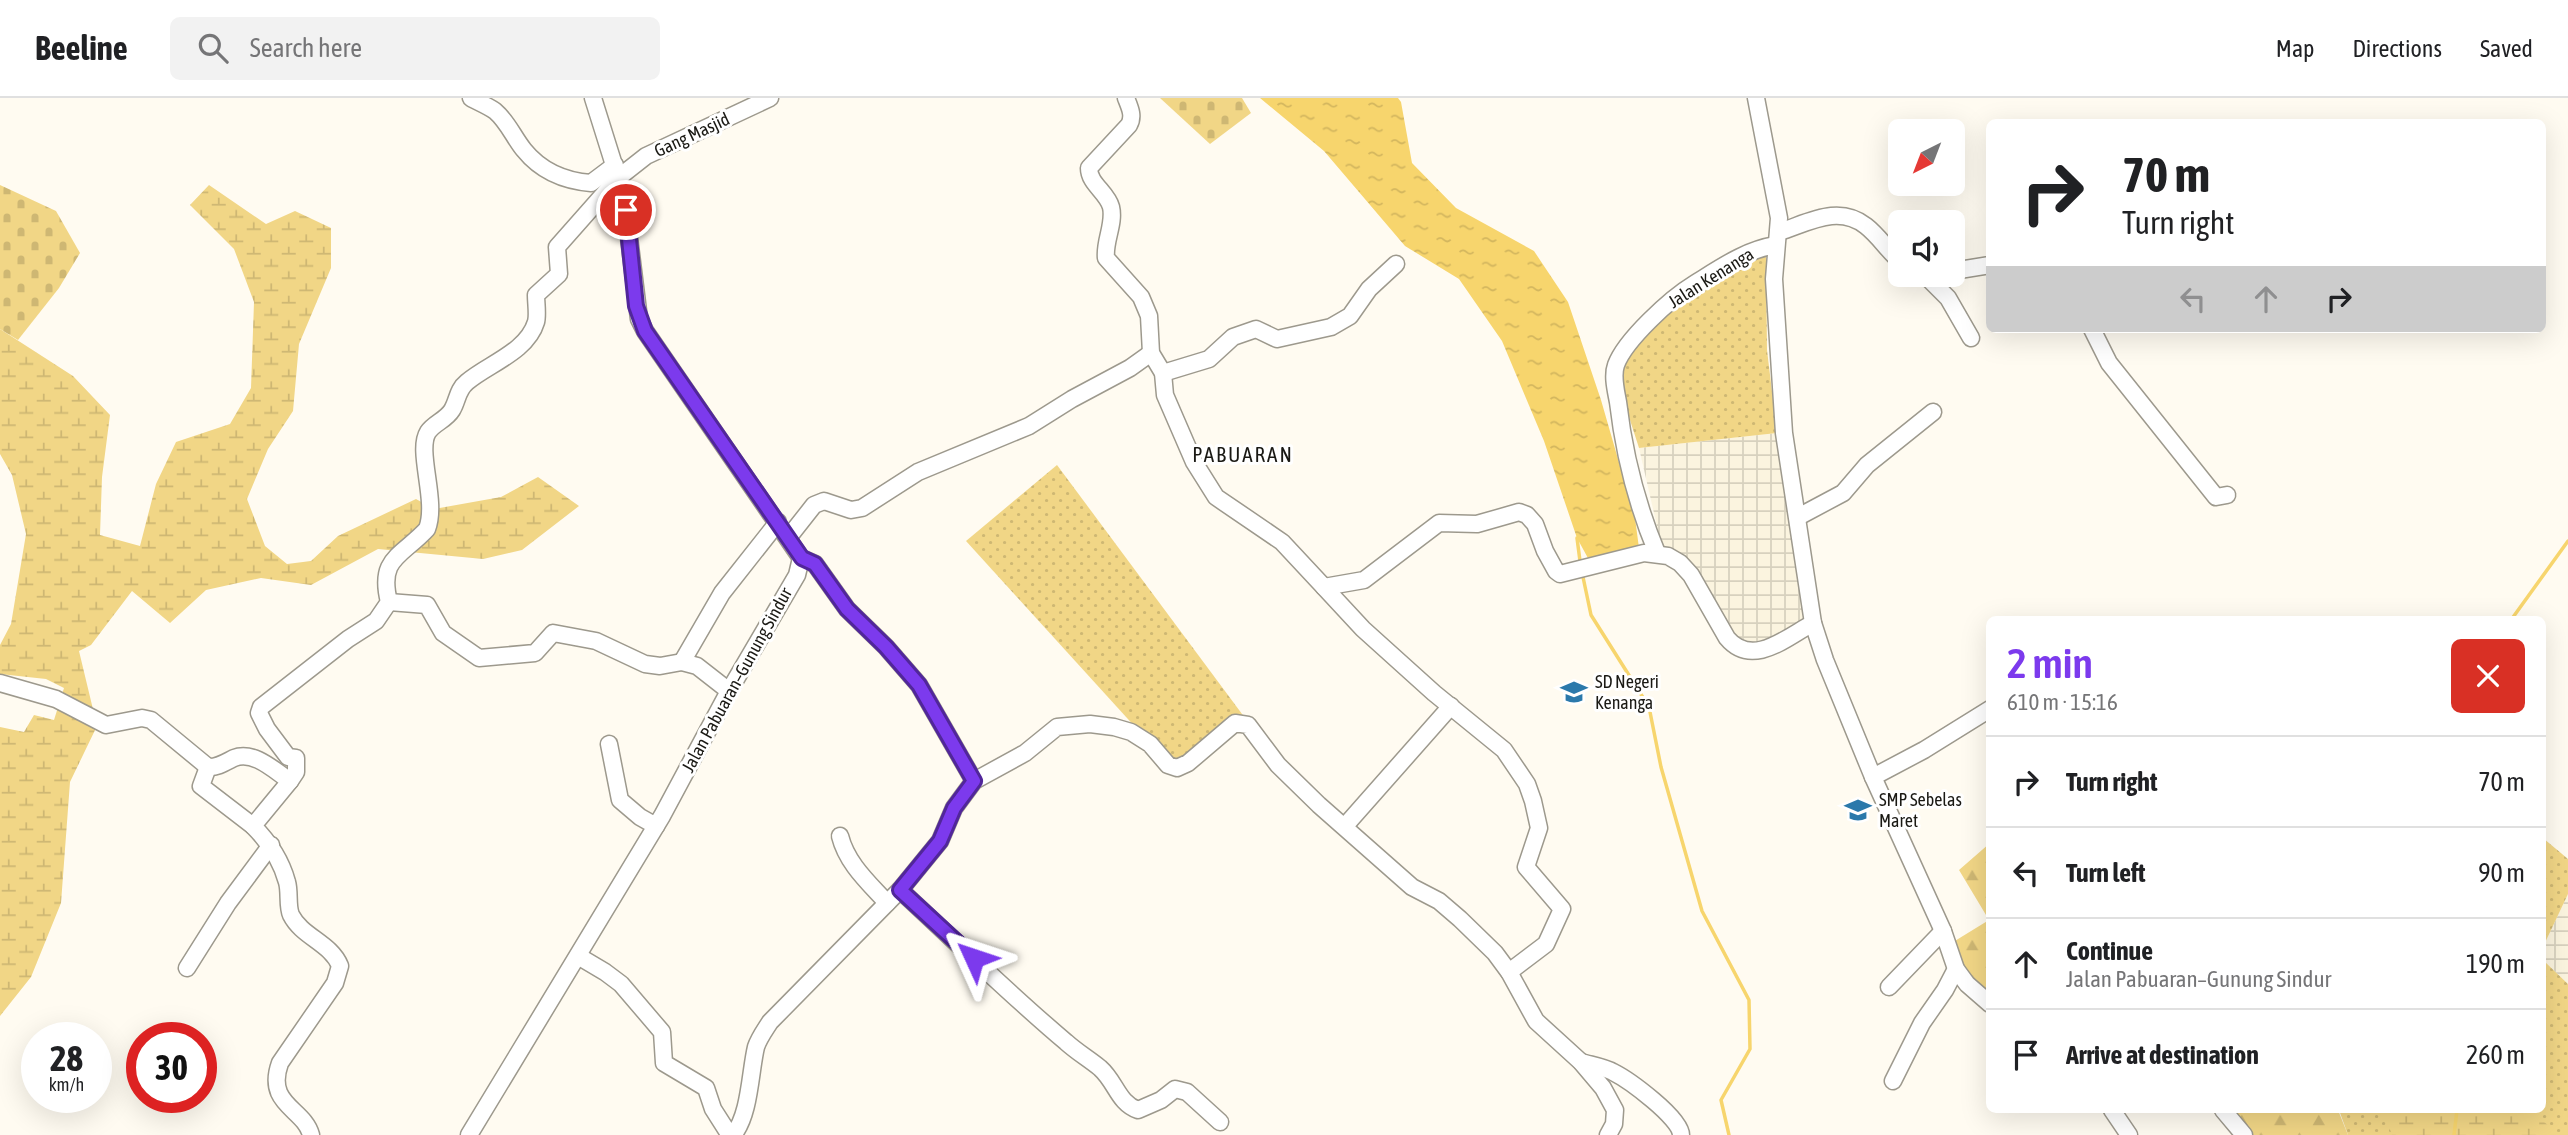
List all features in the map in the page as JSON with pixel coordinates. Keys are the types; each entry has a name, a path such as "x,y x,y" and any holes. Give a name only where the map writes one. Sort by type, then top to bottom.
{"street":[{"path":"471,98 495,111 525,151 539,164 563,178 591,183 616,171"},
{"path":"593,98 624,197 639,319 645,331 802,558 815,564 847,609 886,647 919,685 974,781"},
{"name":"Gang Masjid","path":"616,171 770,98"},
{"path":"1126,98 1132,120 1092,163 1089,175 1111,205 1112,222 1106,258 1141,298 1149,316 1151,353 1163,373 1165,395 1194,462 1216,496 1282,542 1363,629 1504,750 1527,785 1539,828 1526,867 1562,909 1546,944 1509,972"},
{"path":"1756,98 1779,218 1774,279 1784,433 1813,623 1825,660 1873,776 1943,931 1956,969 1967,984 1986,1001"},
{"path":"253,826 296,772 296,758 288,757 267,729 259,713 261,707 348,639 376,621 389,602 384,583 392,559 413,543 429,522 431,492 425,448 429,430 452,410 457,393 465,383 529,336 536,322 536,295 559,274 557,247 616,171"},
{"name":"Jalan Kenanga","path":"1657,553 1624,449 1615,382 1615,366 1622,355 1652,318 1676,295 1741,256 1837,214 1849,215 1867,227 1888,249"},
{"path":"1163,373 1209,359 1233,337 1256,329 1277,339 1331,327 1350,316 1369,289 1396,264"},
{"path":"1965,269 1986,266"},
{"path":"1938,287 1948,298 1971,338"},
{"path":"2094,333 2109,363 2216,497 2227,495"},
{"path":"788,538 814,505 824,501 851,510 862,508 918,472 1029,426 1151,353"},
{"path":"1798,517 1843,492 1867,466 1933,412"},
{"path":"1324,587 1364,580 1439,523 1477,524 1519,512 1527,515 1535,524 1545,551 1560,574 1644,553 1668,555 1691,575 1733,646 1747,653 1763,651 1813,623"},
{"path":"682,662 722,593 778,522"},
{"name":"Jalan Pabuaran–Gunung Sindur","path":"469,1135 656,826 796,575 802,558"},
{"path":"389,602 427,606 443,633 479,658 535,653 553,633 596,641 645,664 660,666 682,662 697,666 729,691"},
{"path":"0,683 56,699 106,725 142,718 151,720 208,767 239,756 247,756 256,758 290,781"},
{"path":"1345,826 1451,706"},
{"path":"1873,776 1924,750 1986,711"},
{"path":"578,956 621,984 662,1032 664,1063 706,1088 717,1117 729,1135 733,1135 738,1129 746,1101 757,1043 770,1022 900,890 940,841 954,808 974,781 1025,753 1062,725 1102,725 1131,732 1150,744 1168,765 1177,768 1188,763 1229,728 1240,723 1248,725 1278,765 1412,887 1439,901 1495,953 1509,972 1536,1021 1581,1062 1603,1088 1615,1110 1614,1124 1608,1135"},
{"path":"609,744 620,800 656,826"},
{"path":"208,767 201,786 253,826 271,845 288,883 290,913 301,928 332,953 340,966 335,983 277,1073 283,1100 308,1125 311,1135"},
{"path":"840,836 852,864 887,903"},
{"path":"187,968 228,903 271,845"},
{"path":"900,890 1067,1043 1102,1070 1115,1084 1127,1106 1138,1110 1161,1100 1175,1088 1188,1092 1220,1122"},
{"path":"1889,987 1943,931"},
{"path":"1893,1081 1922,1023 1956,969"},
{"path":"1581,1062 1612,1071 1671,1115 1681,1129 1681,1135"},
{"path":"2114,1113 2129,1135"},
{"path":"2225,1113 2243,1135"}],"shaded area":[{"path":"1777,433 1808,619 1754,646 1744,645 1662,548 1639,448"},
{"path":"2568,894 2568,984 2546,963 2546,941"}],"green space":[{"path":"1160,98 1242,98 1251,113 1210,144"},
{"path":"0,185 56,211 80,253 59,288 18,340 0,329"},
{"path":"209,185 266,224 295,211 331,228 331,268 299,344 293,411 268,449 247,499 265,546 287,564 311,561 338,536 416,499 434,509 501,497 538,477 579,506 522,550 483,559 378,549 311,585 261,578 206,590 170,623 132,591 91,645 79,651 97,726 70,782 61,903 31,977 0,1016 0,727 24,732 34,715 54,720 64,688 46,679 0,674 0,645 11,624 26,534 12,475 0,454 0,329 73,376 110,415 102,477 100,535 140,546 156,484 176,442 230,424 251,388 254,302 234,249 190,205"},
{"path":"1766,257 1767,350 1777,433 1639,448 1622,395 1621,368 1645,332 1689,295 1750,258"},
{"path":"1057,465 1245,718 1177,773 966,541"},
{"path":"2546,841 2568,859 2568,894 2546,941"},
{"path":"1986,846 1986,915 1959,870"},
{"path":"1986,922 1986,998 1945,947"},
{"path":"2546,963 2568,984 2568,1135 2348,1135 2340,1113 2546,1113"},
{"path":"2224,1113 2339,1113 2348,1135 2242,1135"},
{"path":"2384,1113 2533,1113 2549,1126 2555,1135 2392,1135"}],"water":[{"path":"1260,98 1398,98 1412,163 1456,208 1534,251 1568,302 1601,400 1635,518 1639,548 1589,560 1577,538 1544,441 1502,341 1459,279 1405,246 1324,151"}],"waterway":[{"path":"1577,538 1580,561"},
{"path":"2514,616 2568,541"},
{"path":"1583,577 1591,615 1649,707 1661,767 1702,911 1749,1000 1750,1049 1721,1100 1729,1135"},
{"path":"2454,1135 2457,1113"}],"place":[{"name":"SD Negeri Kenanga","path":"1574,692"},
{"name":"SMP Sebelas Maret","path":"1858,810"}],"district":[{"name":"PABUARAN","path":"1243,455"}],"route":[{"path":"626,210 636,306 645,331 802,558 815,564 847,609 886,647 919,685 974,781 954,808 940,841 900,890 974,958"}]}
